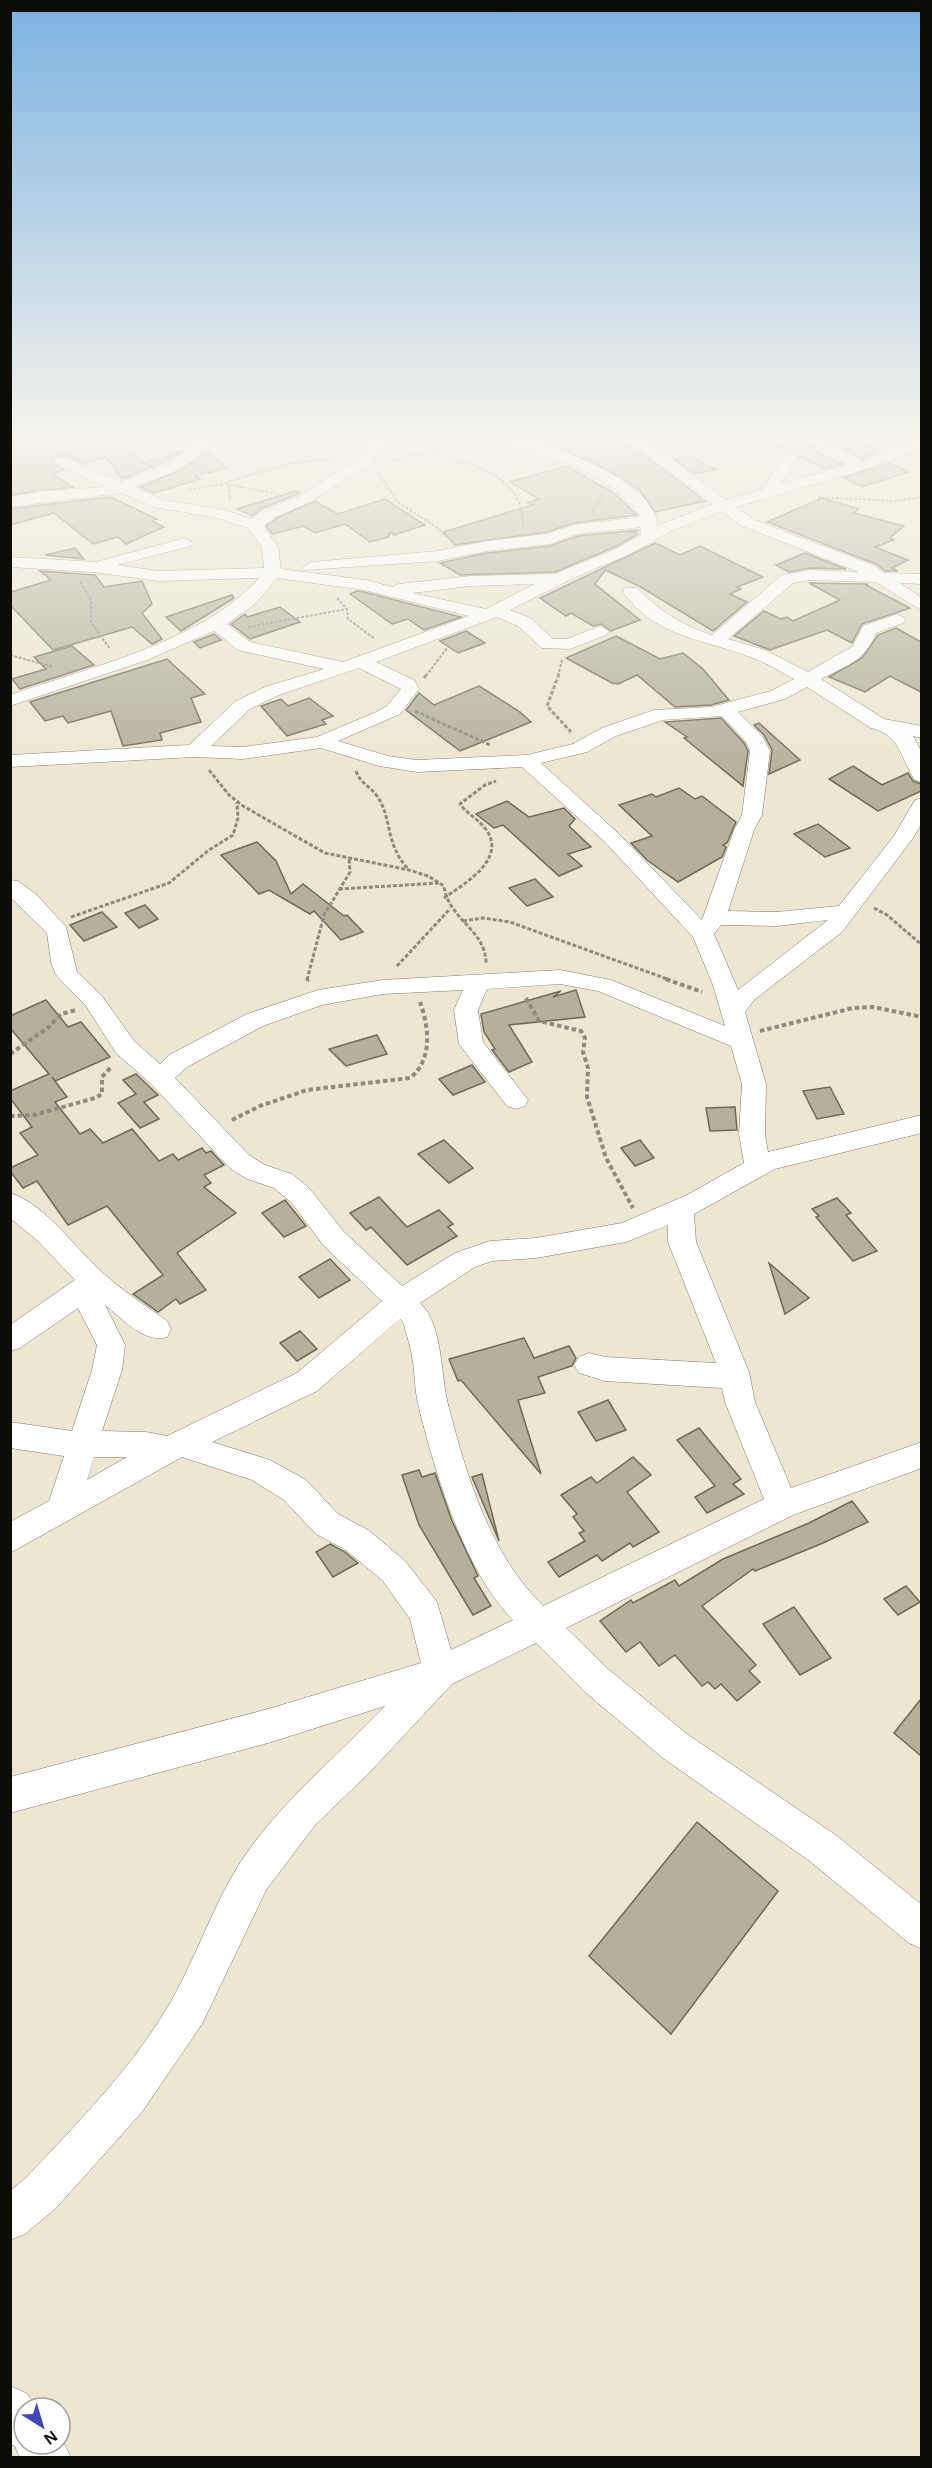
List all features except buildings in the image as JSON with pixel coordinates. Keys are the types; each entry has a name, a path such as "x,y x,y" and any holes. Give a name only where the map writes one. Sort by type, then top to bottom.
{"street":[{"path":"93,567 161,549"},
{"path":"271,549 278,574"},
{"path":"10,701 221,628 278,574 325,564 455,554 474,549"},
{"path":"189,751 253,699 493,613 626,549"},
{"path":"820,549 880,576 921,606"},
{"path":"10,562 73,565 158,576 278,574 366,585 524,622 552,645 570,644 600,631"},
{"path":"714,642 788,579 810,575 921,579"},
{"path":"389,591 415,585 561,579"},
{"path":"632,592 669,624 693,636 759,654 808,679 862,715 891,728 906,740 921,776"},
{"path":"10,761 189,751 243,753 321,742 386,762 417,766 529,764 580,748 609,732 661,714 727,711 778,695 861,649 869,630 897,619"},
{"path":"221,628 244,646 352,664 398,678 410,689 399,708 389,714 335,732 321,742"},
{"path":"709,926 744,830 753,815 760,751 755,741 727,711"},
{"path":"891,728 921,732"},
{"path":"529,764 709,926 754,1084 752,1134 758,1166"},
{"path":"730,1005 834,927 903,838 921,804"},
{"path":"10,886 29,900 58,932 62,962 67,975 89,997 125,1047 160,1078 213,1131 240,1162 256,1172 283,1181 300,1195 334,1239 416,1317 422,1335 433,1406 459,1490 480,1543 513,1598 596,1680 675,1746 824,1850 921,1930"},
{"path":"709,926 777,919 849,905"},
{"path":"160,1078 178,1061 214,1040 301,1003 346,992 381,988 560,977 603,985 740,1038"},
{"path":"480,982 466,1010 471,1044 516,1100"},
{"path":"10,1539 175,1446 307,1382 401,1301 465,1260 490,1251 536,1248 626,1232 680,1209 758,1166 921,1124"},
{"path":"10,1203 48,1234 89,1286 111,1345 107,1370 61,1511"},
{"path":"680,1209 682,1242 735,1377 740,1402 782,1505"},
{"path":"89,1286 157,1329"},
{"path":"10,1340 89,1286"},
{"path":"589,1365 605,1369 639,1369 735,1377"},
{"path":"10,1435 57,1443 175,1446 268,1474 295,1490 327,1524 357,1540 394,1571 424,1613 440,1673"},
{"path":"10,1795 268,1726 440,1673 782,1505 921,1455"},
{"path":"10,2219 41,2193 128,2098 188,2010 253,1877 303,1811 356,1762 440,1673"}],"path":[{"path":"452,549 455,554"},
{"path":"73,565 91,600 91,622 95,630 123,662"},
{"path":"304,577 334,595 348,609 348,619 357,628 396,649"},
{"path":"221,628 269,624 307,614 348,609"},
{"path":"410,689 437,664 468,622"},
{"path":"552,645 561,656 562,666 547,694 547,706 574,736 580,748"},
{"path":"10,656 40,666 95,672"},
{"path":"399,708 424,713 529,764"},
{"path":"349,750 358,779 379,798 391,849 409,870"},
{"path":"189,751 237,802 325,853 409,870 428,876 444,886 443,898 449,910 480,939 487,957 480,982"},
{"path":"443,898 485,865 492,855 493,843 486,831 467,813 460,802 485,785 529,764"},
{"path":"51,924 169,884 209,850 233,836 238,818 237,802"},
{"path":"301,1003 324,915 350,872 349,857"},
{"path":"339,889 440,883"},
{"path":"849,905 887,915 921,945"},
{"path":"381,988 389,974 449,910"},
{"path":"463,921 483,918 510,922 730,1005"},
{"path":"524,979 527,1001 539,1021 581,1031 585,1038 583,1052 588,1068 587,1097 597,1119 606,1158 618,1184 644,1224"},
{"path":"213,1131 281,1096 355,1083 409,1078 422,1066 425,1058 425,1012 414,987"},
{"path":"10,1054 49,1027 61,1014 76,1010 89,997"},
{"path":"740,1038 853,1008 873,1007 921,1017"},
{"path":"10,1116 44,1113 95,1098 102,1094 102,1077 105,1070 133,1054"}]}
